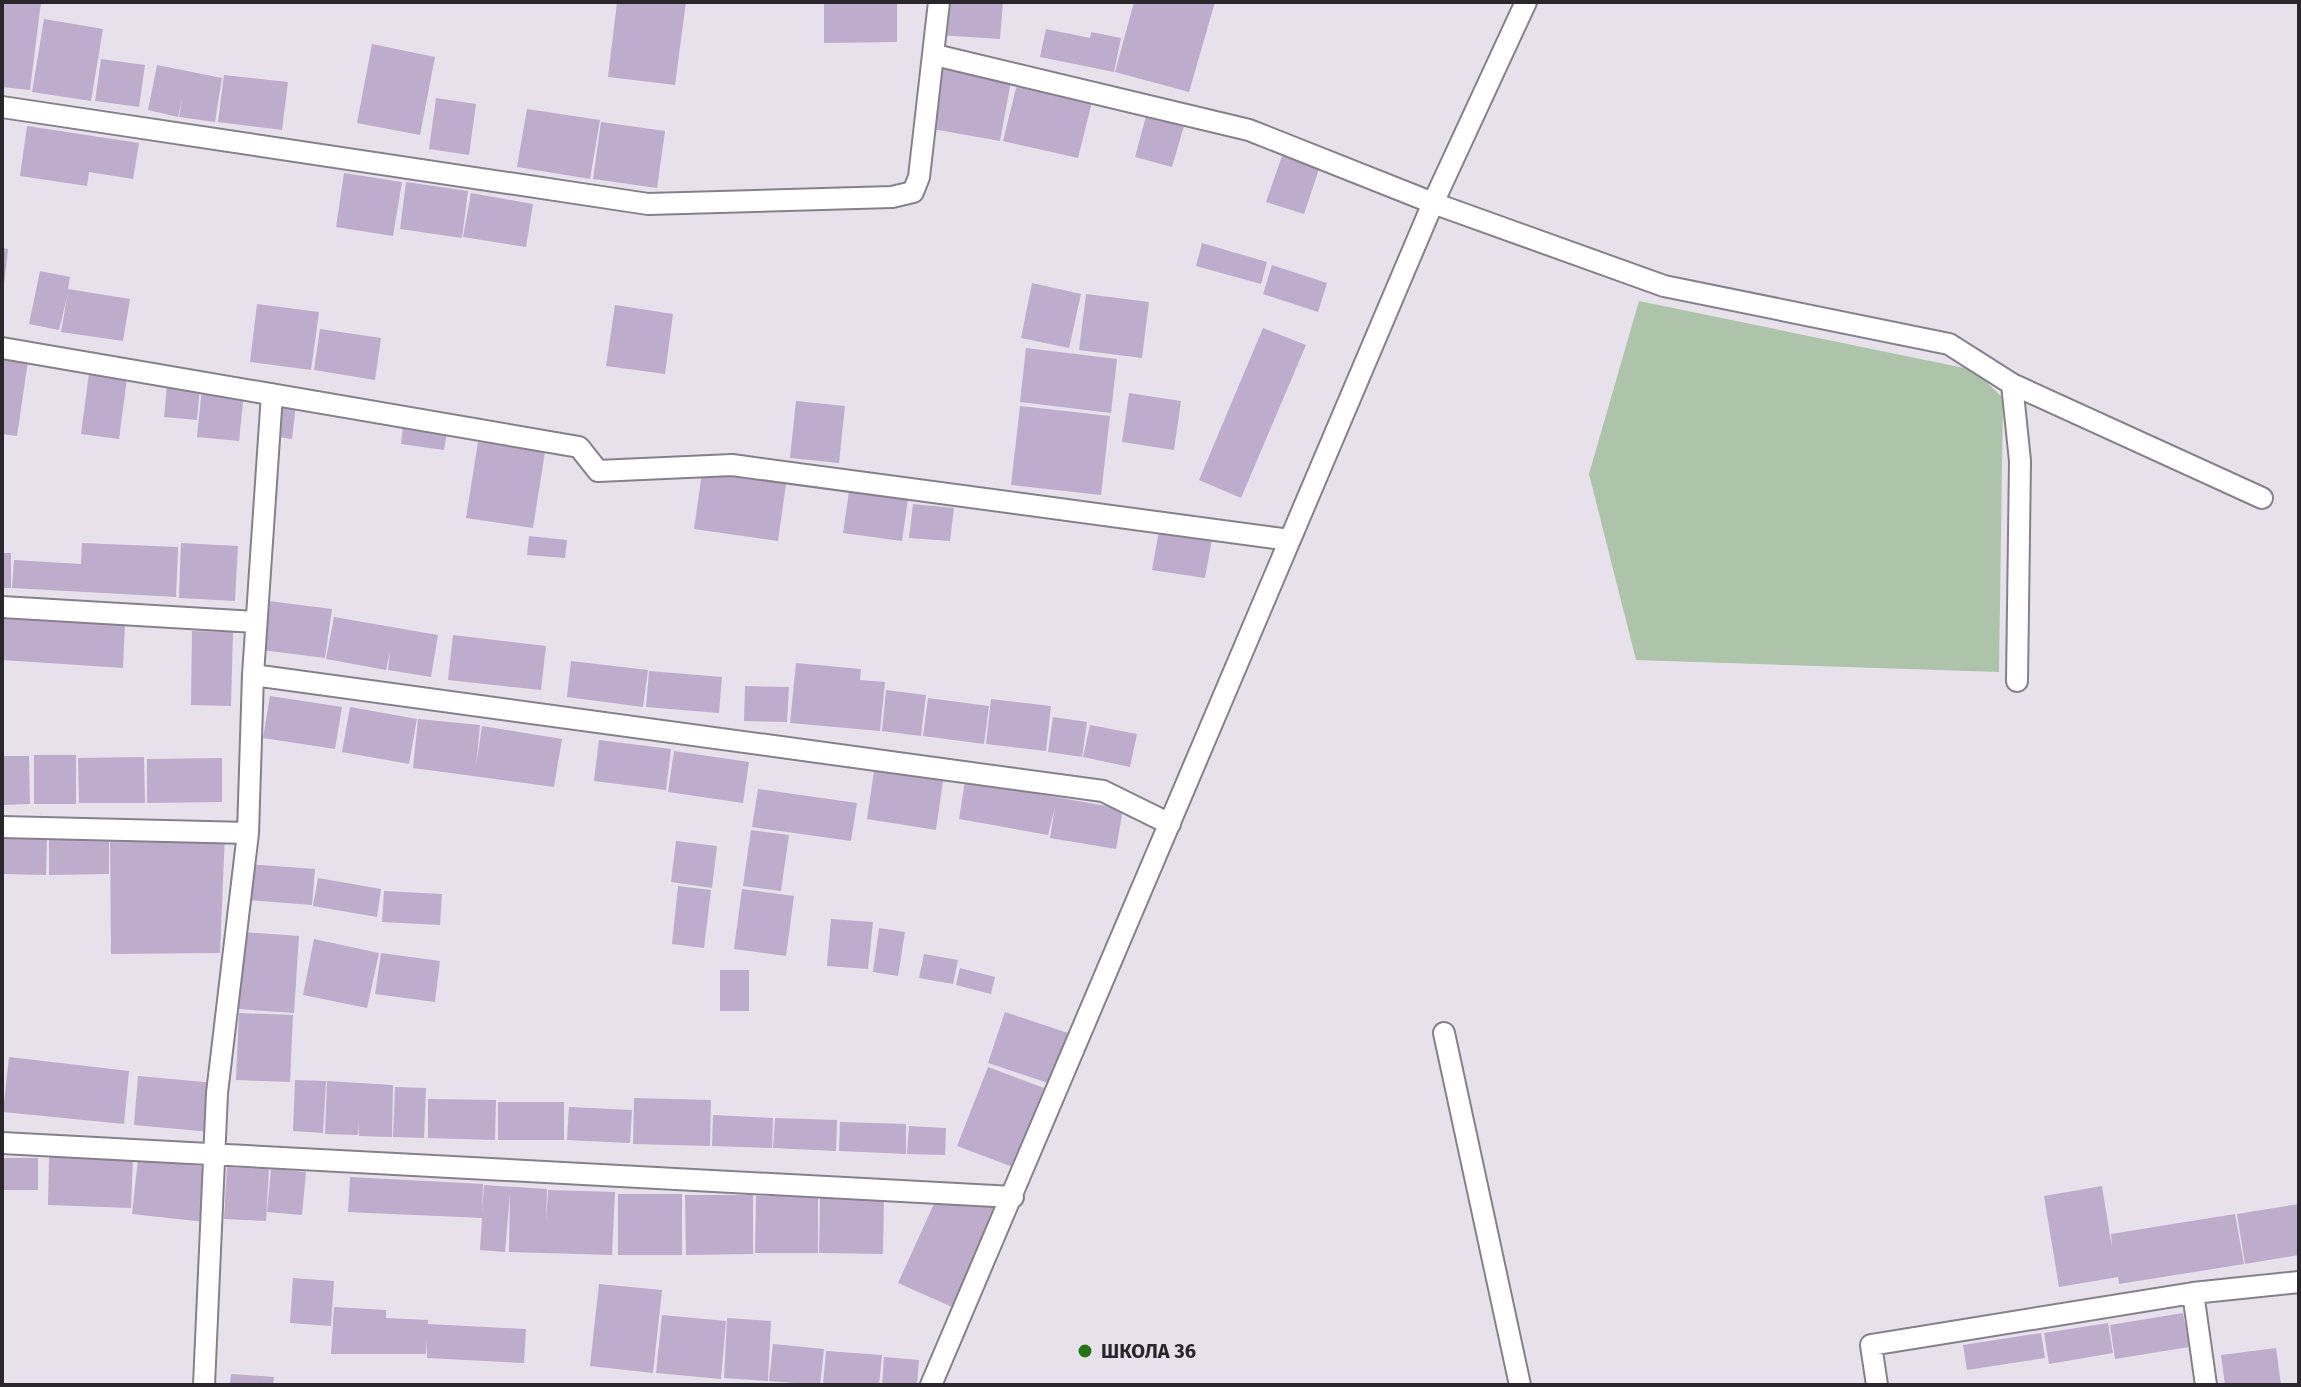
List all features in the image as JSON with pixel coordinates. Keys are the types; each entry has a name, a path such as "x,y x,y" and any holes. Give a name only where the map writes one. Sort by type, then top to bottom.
{"street":[{"path":"2,107 648,204 892,197 913,192 919,177 939,2"},
{"path":"931,1385 1433,203 1526,2"},
{"path":"935,55 1249,130 1433,203 1664,286 1949,344 2012,384 2262,498"},
{"path":"2,348 579,447 598,471 732,465 1290,540"},
{"path":"2012,384 2020,461 2017,681"},
{"path":"204,1385 217,1093 248,833 253,675 272,394"},
{"path":"2,607 256,622"},
{"path":"253,675 1103,791 1170,824"},
{"path":"2,827 248,833"},
{"path":"1444,1033 1520,1385"},
{"path":"2,1143 1013,1197"},
{"path":"1877,1385 1871,1345 2193,1293 2299,1282"},
{"path":"2193,1293 2206,1385"}],"green space":[{"path":"1639,301 1974,370 2003,398 1999,672 1636,660 1589,474"}],"building":[{"path":"2,2 41,2 30,90 2,87"},
{"path":"617,2 686,2 675,85 608,77"},
{"path":"824,2 897,2 897,42 824,43"},
{"path":"940,2 1003,2 1000,39 938,35"},
{"path":"1134,2 1215,2 1189,92 1115,72"},
{"path":"44,19 103,29 91,101 32,92"},
{"path":"1046,29 1090,38 1091,32 1121,38 1114,72 1040,57"},
{"path":"372,44 435,57 420,135 357,123"},
{"path":"101,59 145,65 139,107 95,101"},
{"path":"157,65 222,78 215,122 179,117 182,99 178,117 148,110"},
{"path":"939,68 1011,81 1000,141 927,128"},
{"path":"224,75 288,82 282,130 218,122"},
{"path":"1018,80 1093,98 1078,158 1003,141"},
{"path":"436,98 476,104 469,155 429,149"},
{"path":"527,109 600,120 590,179 517,167"},
{"path":"1146,116 1184,126 1172,167 1135,157"},
{"path":"601,122 665,131 657,188 593,179"},
{"path":"27,126 139,143 133,179 89,172 87,186 20,176"},
{"path":"1282,156 1319,169 1304,214 1266,202"},
{"path":"344,173 402,182 393,236 336,227"},
{"path":"406,182 468,191 462,238 400,229"},
{"path":"471,193 533,204 526,247 463,237"},
{"path":"1202,243 1267,262 1261,284 1196,266"},
{"path":"2,248 8,249 4,284 2,284"},
{"path":"1272,265 1327,283 1318,312 1263,294"},
{"path":"40,271 70,277 68,289 130,299 123,341 61,332 67,297 59,330 29,324"},
{"path":"1032,283 1081,294 1069,348 1021,338"},
{"path":"1086,294 1149,302 1142,358 1079,350"},
{"path":"257,304 319,312 311,370 250,362"},
{"path":"615,305 673,314 665,374 606,366"},
{"path":"1263,328 1306,345 1241,498 1199,480"},
{"path":"320,329 381,338 375,380 314,370"},
{"path":"1026,348 1117,359 1111,413 1020,402"},
{"path":"2,357 28,361 17,436 2,434"},
{"path":"89,373 127,378 119,439 81,434"},
{"path":"167,385 200,387 197,420 164,417"},
{"path":"202,388 244,393 239,441 197,437"},
{"path":"1129,393 1181,401 1174,450 1122,442"},
{"path":"275,401 296,404 292,439 270,436"},
{"path":"796,401 845,406 839,463 790,458"},
{"path":"1020,406 1110,416 1101,495 1011,485"},
{"path":"403,426 447,432 444,450 401,444"},
{"path":"478,442 545,452 533,528 466,518"},
{"path":"702,473 786,484 778,541 694,529"},
{"path":"849,491 908,499 902,541 843,533"},
{"path":"913,504 954,508 950,541 909,538"},
{"path":"1160,525 1213,534 1205,578 1152,570"},
{"path":"529,536 567,540 565,558 527,555"},
{"path":"82,543 178,547 176,597 12,588 14,560 81,564"},
{"path":"181,543 238,546 235,601 179,598"},
{"path":"2,553 11,553 11,588 2,588"},
{"path":"269,601 332,609 325,658 262,650"},
{"path":"2,617 125,623 123,668 2,660"},
{"path":"334,617 438,635 431,677 388,670 390,652 386,670 326,659"},
{"path":"192,631 233,632 231,706 191,705"},
{"path":"453,635 546,646 541,690 448,680"},
{"path":"571,661 648,670 643,707 567,697"},
{"path":"796,663 861,669 860,680 885,682 880,731 790,723"},
{"path":"649,671 722,677 719,713 646,707"},
{"path":"745,686 789,687 787,722 744,721"},
{"path":"886,690 926,695 921,736 882,731"},
{"path":"270,696 342,707 335,749 263,738"},
{"path":"928,698 989,706 984,744 923,736"},
{"path":"991,699 1051,706 1046,751 986,744"},
{"path":"350,707 417,719 409,764 342,752"},
{"path":"1053,717 1087,722 1082,757 1048,752"},
{"path":"418,719 480,725 476,767 482,726 562,739 554,787 413,768"},
{"path":"1090,725 1137,734 1130,767 1083,757"},
{"path":"599,740 671,749 666,790 594,781"},
{"path":"674,751 749,762 743,803 668,792"},
{"path":"34,755 76,755 76,804 34,804"},
{"path":"2,756 29,756 30,804 2,805"},
{"path":"144,757 145,803 79,803 78,758"},
{"path":"222,758 222,802 147,803 147,759"},
{"path":"874,771 943,781 936,830 867,819"},
{"path":"965,781 1123,809 1116,849 1050,838 1055,807 1048,835 959,819"},
{"path":"758,789 857,803 851,841 752,827"},
{"path":"751,830 789,835 781,891 743,886"},
{"path":"2,832 47,833 46,875 2,874"},
{"path":"109,832 109,874 49,875 49,833"},
{"path":"110,832 225,834 220,953 111,954"},
{"path":"676,841 717,846 712,888 671,882"},
{"path":"249,864 315,869 312,905 247,900"},
{"path":"318,878 381,889 377,917 313,906"},
{"path":"678,886 711,890 704,948 672,944"},
{"path":"742,889 794,896 786,956 734,949"},
{"path":"384,891 442,894 440,925 382,922"},
{"path":"831,919 873,922 868,969 827,966"},
{"path":"879,928 905,932 898,976 873,972"},
{"path":"243,932 299,936 294,1013 238,1009"},
{"path":"314,939 379,953 367,1008 303,995"},
{"path":"381,953 440,961 435,1002 375,994"},
{"path":"924,954 958,960 953,984 919,978"},
{"path":"960,968 995,977 991,994 956,985"},
{"path":"720,970 749,970 749,1011 720,1011"},
{"path":"1005,1012 1068,1033 1051,1084 988,1063"},
{"path":"239,1013 293,1015 290,1082 236,1080"},
{"path":"9,1057 129,1071 124,1124 3,1112"},
{"path":"988,1067 1044,1088 1013,1167 957,1146"},
{"path":"138,1076 215,1083 211,1132 134,1125"},
{"path":"295,1080 326,1081 323,1133 293,1131"},
{"path":"327,1081 393,1085 392,1137 359,1136 359,1121 358,1135 325,1134"},
{"path":"395,1087 426,1088 424,1138 393,1137"},
{"path":"634,1098 711,1100 710,1146 633,1144"},
{"path":"428,1099 496,1100 495,1140 428,1138"},
{"path":"498,1102 564,1102 564,1140 498,1140"},
{"path":"569,1107 632,1110 630,1143 567,1140"},
{"path":"713,1115 773,1118 772,1148 712,1146"},
{"path":"775,1118 837,1120 836,1151 773,1148"},
{"path":"840,1122 906,1124 906,1154 839,1151"},
{"path":"909,1126 946,1128 945,1155 907,1154"},
{"path":"49,1157 133,1157 131,1208 48,1205"},
{"path":"2,1158 38,1158 38,1190 2,1190"},
{"path":"138,1159 211,1167 205,1222 132,1214"},
{"path":"227,1167 269,1169 266,1221 224,1219"},
{"path":"271,1169 306,1172 302,1215 267,1212"},
{"path":"350,1177 483,1184 482,1213 484,1185 547,1189 546,1223 548,1190 615,1192 612,1255 509,1252 510,1192 505,1252 480,1250 482,1218 348,1212"},
{"path":"2102,1186 2112,1248 2111,1234 2235,1214 2244,1264 2119,1284 2118,1277 2059,1287 2044,1196"},
{"path":"618,1194 682,1194 682,1255 618,1255"},
{"path":"685,1195 753,1195 753,1254 686,1255"},
{"path":"938,1195 996,1207 952,1307 898,1283"},
{"path":"756,1196 818,1196 818,1253 755,1253"},
{"path":"820,1197 884,1198 883,1254 819,1253"},
{"path":"2299,1204 2299,1255 2245,1264 2237,1214"},
{"path":"293,1278 334,1281 331,1326 290,1323"},
{"path":"599,1284 662,1290 653,1373 590,1366"},
{"path":"334,1307 386,1310 386,1318 428,1320 428,1324 526,1329 524,1363 427,1358 427,1338 426,1354 331,1354"},
{"path":"2183,1313 2189,1347 2115,1359 2110,1325"},
{"path":"662,1315 726,1321 721,1379 656,1373"},
{"path":"727,1318 771,1321 768,1381 724,1378"},
{"path":"2108,1323 2113,1353 2049,1364 2044,1333"},
{"path":"2041,1333 2045,1358 1967,1370 1963,1345"},
{"path":"773,1344 824,1349 820,1385 769,1381"},
{"path":"2276,1348 2281,1385 2225,1385 2221,1355"},
{"path":"826,1351 882,1355 879,1385 823,1385"},
{"path":"884,1357 919,1360 917,1385 882,1385"},
{"path":"231,1374 274,1377 273,1385 230,1385"}],"place":[{"name":"ШКОЛА 36","path":"1085,1351"}]}
